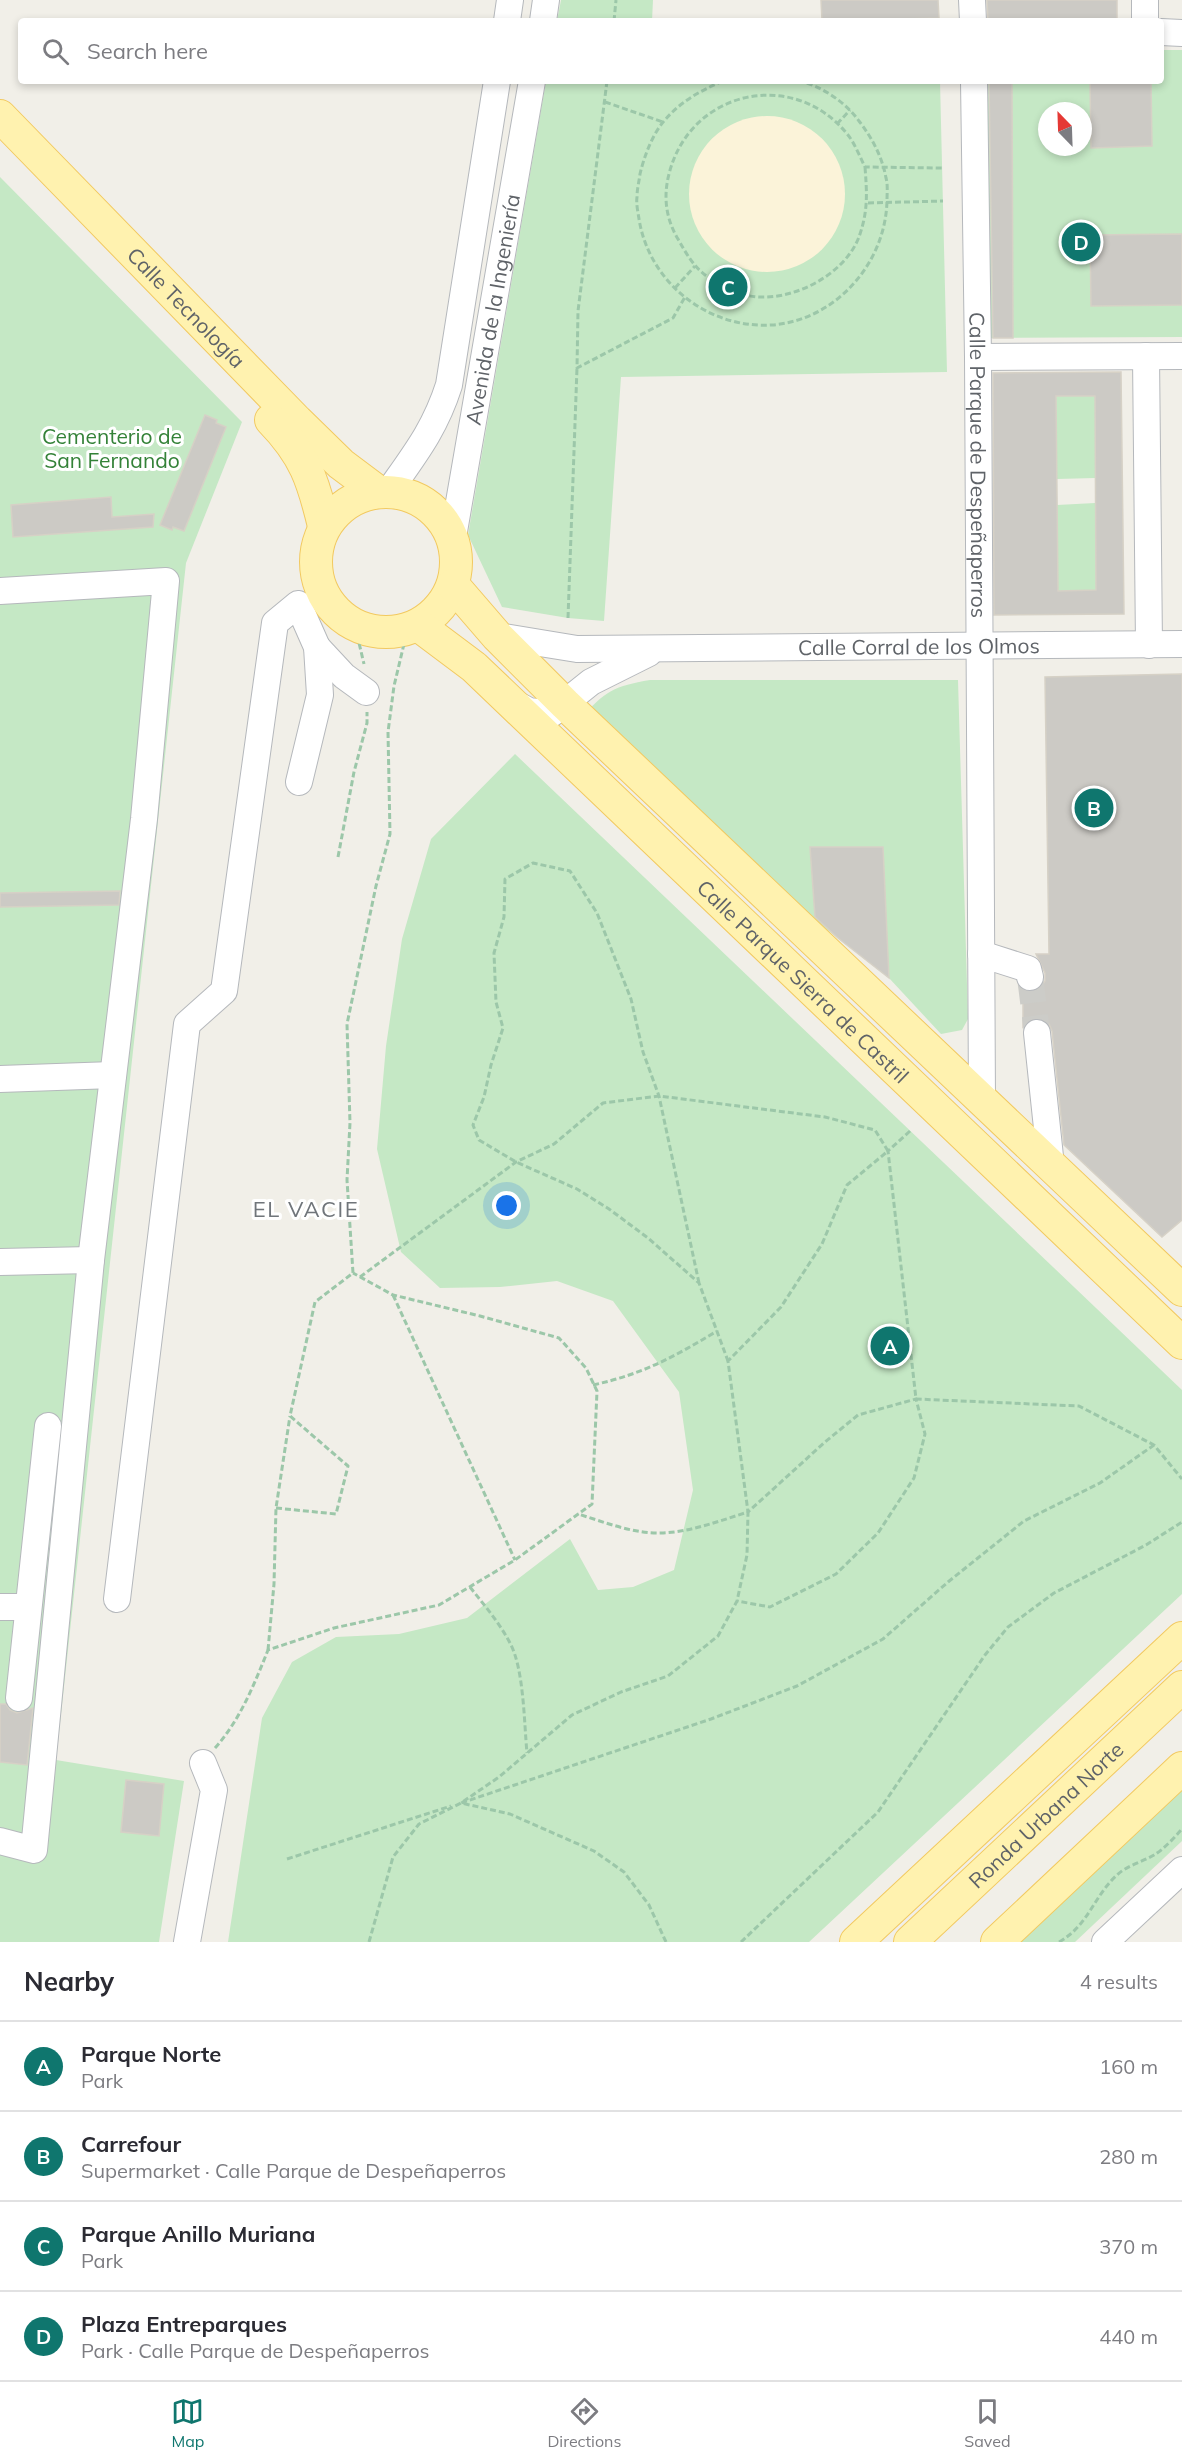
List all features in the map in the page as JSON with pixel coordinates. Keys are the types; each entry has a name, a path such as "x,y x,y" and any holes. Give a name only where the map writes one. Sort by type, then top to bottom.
{"main road":[{"name":"Calle Tecnología","path":"0,116 297,421 341,464 383,491"},
{"name":"Calle Tecnología","path":"0,147 289,439 313,481 324,526"},
{"path":"383,491 416,497 438,513 453,537 457,561 453,585 440,608 413,627 378,632 355,626 326,601 314,564 324,526 346,502 383,491"},
{"name":"Calle Parque Sierra de Castril","path":"453,585 497,636 565,704 1182,1290"},
{"name":"Calle Parque Sierra de Castril","path":"413,627 474,667 1182,1343"},
{"path":"856,1942 1182,1638"},
{"name":"Ronda Urbana Norte","path":"910,1942 1182,1687"},
{"name":"Ronda Urbana Norte","path":"941,1942 1182,1717"},
{"path":"997,1942 1182,1768"}],"street":[{"path":"507,18 510,0"},
{"path":"543,18 546,0"},
{"path":"972,0 973,18"},
{"path":"1145,0 1145,18"},
{"path":"1164,32 1182,33"},
{"name":"Avenida de la Ingeniería","path":"383,491 421,446 439,415 449,385 497,84"},
{"name":"Avenida de la Ingeniería","path":"453,537 531,84"},
{"name":"Calle Parque de Despeñaperros","path":"974,84 978,357 982,1100"},
{"path":"1146,356 1149,645"},
{"path":"978,357 1182,356"},
{"path":"0,591 166,581 144,819 91,1260 34,1850 0,1841"},
{"path":"117,1599 187,1024 224,991 275,623 298,604 317,647 344,676 366,692"},
{"name":"Calle Corral de los Olmos","path":"497,636 577,649 657,650 1182,644"},
{"path":"299,782 320,695 317,647"},
{"path":"508,700 529,711 550,714 591,682 657,650"},
{"path":"981,954 1028,969 1030,977"},
{"path":"1037,1033 1051,1166"},
{"path":"0,1079 113,1075"},
{"path":"0,1262 91,1260"},
{"path":"48,1426 27,1606 10,1697 48,1701"},
{"path":"0,1607 27,1606"},
{"path":"187,1942 214,1790 203,1763"},
{"path":"1105,1942 1182,1870"}],"path":[{"path":"614,18 616,0"},
{"path":"568,618 578,311 608,84"},
{"path":"716,84 694,94 663,122 643,158 636,199 643,240 662,276 693,304 730,321 772,325 812,315 847,292 873,260 886,220 887,179 873,140 850,109 814,84"},
{"path":"756,94 792,97 824,111 849,136 865,167 868,202 860,237 840,266 811,287 777,296 742,294 709,280 690,261 669,223 665,188 674,154 694,125 722,104 756,94"},
{"path":"605,102 663,122"},
{"path":"837,124 850,109"},
{"path":"865,167 942,168"},
{"path":"868,202 943,201"},
{"path":"675,288 695,266"},
{"path":"577,368 673,318 685,297"},
{"path":"338,857 354,772 367,723 365,667 355,626"},
{"path":"353,1273 348,1180 350,1123 347,1024 376,886 390,834 388,732 394,686 413,627"},
{"path":"369,1942 393,1857 419,1824 461,1803 499,1777 572,1714 621,1692 668,1676 718,1636 738,1601 747,1555 748,1512 728,1360 699,1283 659,1096 643,1052 631,999 597,913 570,871 533,863 505,879 504,917 494,953 496,1002 503,1028 484,1097 473,1125 479,1140 516,1162 577,1189 609,1209 648,1238 699,1283"},
{"path":"360,1277 516,1162 554,1144 603,1103 659,1096 825,1117 875,1130 888,1151 916,1399 925,1434 914,1478 878,1533 836,1574 770,1607 738,1601"},
{"path":"728,1360 782,1307 822,1244 847,1185 910,1131"},
{"path":"268,1650 334,1628 439,1605 515,1560 592,1504 597,1391 586,1368 559,1338 393,1295 353,1273"},
{"path":"203,1763 230,1731 255,1684 268,1650 274,1584 276,1508 290,1416 315,1302 353,1273"},
{"path":"393,1295 515,1560"},
{"path":"593,1384 625,1378 667,1361 717,1331"},
{"path":"578,1514 615,1526 659,1533 697,1529 748,1512 858,1415 916,1399 1079,1406 1154,1445 1182,1479"},
{"path":"276,1508 336,1514 348,1466 290,1416"},
{"path":"287,1859 711,1719 797,1686 883,1639 1024,1521 1100,1483 1154,1445"},
{"path":"741,1942 878,1812 969,1677 1008,1627 1054,1593 1146,1545 1182,1522"},
{"path":"470,1587 512,1645 520,1679 527,1753"},
{"path":"461,1803 510,1814 594,1851 624,1872 649,1905 666,1942"},
{"path":"1059,1942 1074,1934 1091,1912 1106,1886 1119,1873 1156,1854 1182,1829"}],"green space":[{"path":"561,0 653,0 652,18 558,18"},
{"path":"1164,50 1182,50 1182,337 980,338 978,84 1164,84"},
{"path":"545,84 940,84 947,372 621,377 604,621 568,618 502,607 468,535"},
{"name":"Cementerio de San Fernando","path":"0,177 242,422 186,563 56,1760 184,1781 159,1942 0,1942"},
{"path":"1056,384 1072,396 1095,396 1095,478 1057,479"},
{"path":"1095,503 1096,590 1074,591 1073,599 1058,603 1057,505"},
{"path":"650,680 958,680 968,1019 962,1030 941,1034 889,978 816,921 581,719 611,691"},
{"path":"515,754 1182,1390 1182,1594 809,1942 228,1942 262,1718 292,1662 336,1637 399,1634 467,1618 570,1539 598,1590 633,1587 674,1570 693,1490 679,1392 613,1301 557,1281 500,1287 440,1288 401,1252 377,1149 386,1046 402,939 431,839"},
{"path":"1182,1788 1182,1841 1075,1942 1019,1942"}],"sand":[{"path":"767,116 797,122 822,139 839,164 845,194 839,224 822,249 797,266 767,272 737,266 712,249 695,224 689,194 695,164 712,139 737,122"}],"building":[{"path":"821,0 938,0 939,18 822,18"},
{"path":"987,0 1117,0 1117,18 988,18"},
{"path":"989,84 1012,84 1013,338 993,338"},
{"path":"1090,84 1151,84 1152,146 1092,148"},
{"path":"1182,234 1182,305 1091,306 1090,235"},
{"path":"1121,372 1124,614 994,615 993,373","holes":["1056,396 1095,396 1096,590 1058,591"]},
{"path":"205,415 226,427 184,531 173,527 172,530 160,525"},
{"path":"111,497 112,517 154,514 153,527 13,537 11,505"},
{"path":"1182,674 1182,1220 1162,1237 1064,1145 1052,1031 1049,1024 1036,1018 1023,1027 1023,990 1033,992 1041,987 1045,981 1045,973 1036,954 1049,954 1045,677"},
{"path":"810,847 883,847 889,978 815,917"},
{"path":"120,891 119,905 0,907 0,893"},
{"path":"0,1704 6,1704 10,1710 17,1713 33,1708 27,1765 0,1762"},
{"path":"126,1780 164,1784 159,1836 121,1832"}],"tunnel":[{"path":"1030,977 1037,1033"}],"place":[{"name":"Plaza Entreparques","path":"1081,242"},
{"name":"Parque Anillo Muriana","path":"728,287"},
{"name":"Carrefour","path":"1094,808"},
{"name":"Parque Norte","path":"890,1346"}],"district":[{"name":"EL VACIE","path":"306,1209"}]}
